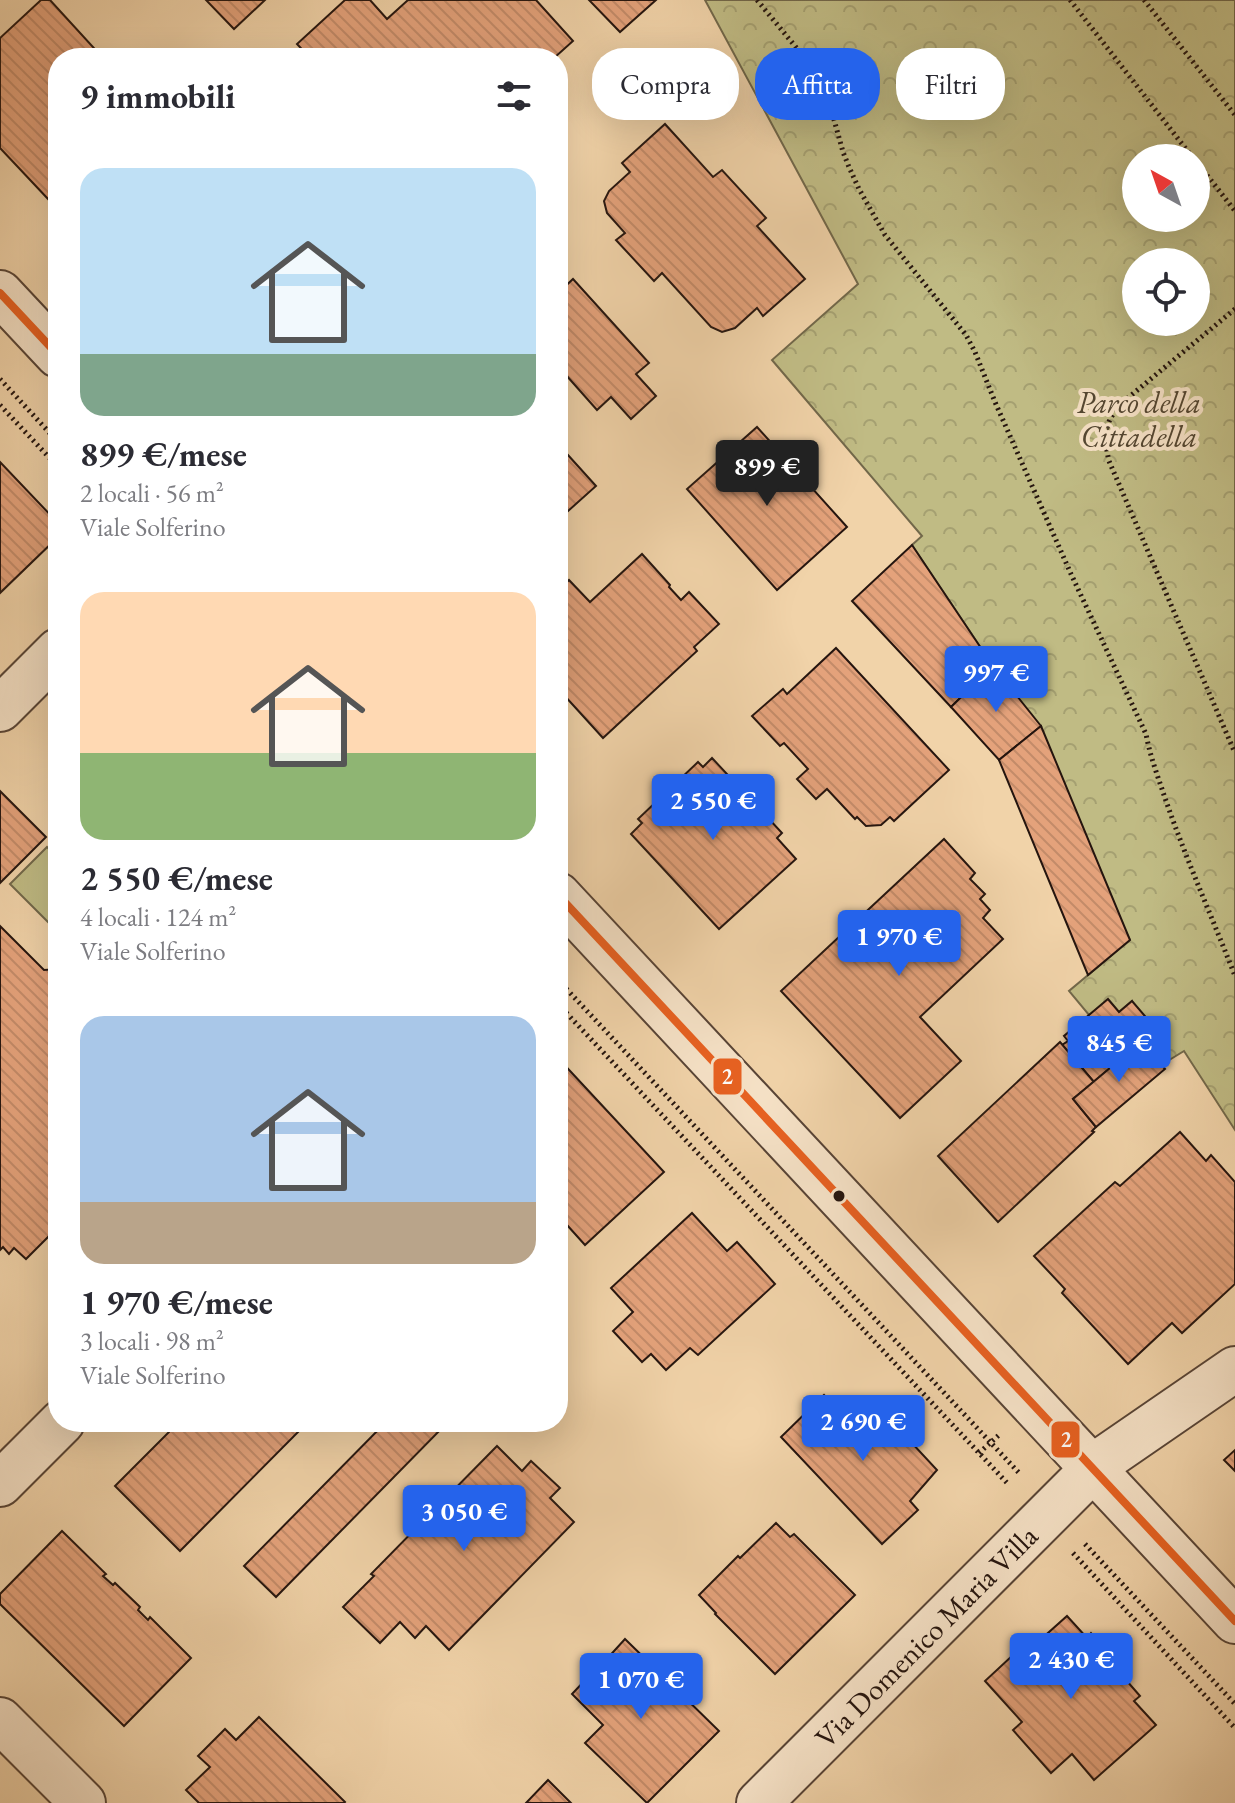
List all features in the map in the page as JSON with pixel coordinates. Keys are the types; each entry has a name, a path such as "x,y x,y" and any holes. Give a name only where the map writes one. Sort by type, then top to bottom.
{"street":[{"path":"0,293 48,344"},
{"path":"0,709 48,661"},
{"path":"568,915 1235,1621"},
{"name":"Via Domenico Maria Villa","path":"759,1803 1093,1469 1235,1369"},
{"path":"0,1484 52,1432"},
{"path":"0,1720 83,1803"}],"path":[{"path":"757,0 823,80 843,152 879,225 966,335 975,352 1071,574 1146,734 1178,838 1235,976"},
{"path":"1070,0 1182,144"},
{"path":"1144,0 1235,115"},
{"path":"1210,179 1235,211"},
{"path":"1235,309 1123,402 1106,427 1105,444 1109,461 1235,753"},
{"path":"0,379 48,431"},
{"path":"0,405 48,456"},
{"path":"568,991 990,1443 1047,1514 1235,1728"},
{"path":"568,1015 979,1453 1047,1514 1235,1704"},
{"path":"979,1453 1033,1404"}],"green space":[{"name":"Parco della Cittadella","path":"705,0 1235,0 1235,1130 1184,1051 1161,1065 1141,1042 1132,1001 1119,1012 1089,1015 1069,991 1130,940 993,666 912,545 922,536 772,360 858,284 770,120 880,120 880,48 755,48 755,93 739,63 739,48 731,48"},
{"path":"48,848 48,922 10,884"}],"building":[{"path":"41,0 50,0 94,48 48,48 48,199 0,148 0,38"},
{"path":"206,0 265,0 234,29"},
{"path":"345,0 370,0 387,19 408,0 536,0 573,41 565,48 301,48 297,44"},
{"path":"589,0 656,0 620,32"},
{"path":"665,124 713,177 722,170 766,218 757,226 805,279 763,316 757,308 735,328 722,332 711,327 662,273 654,281 616,240 625,233 607,213 604,201 609,191 630,172 622,163"},
{"path":"573,279 649,363 636,374 656,396 631,419 611,397 597,410 568,377 568,284"},
{"path":"757,427 847,527 777,590 687,489"},
{"path":"568,455 596,486 568,511"},
{"path":"0,462 48,512 48,547 0,593"},
{"path":"912,545 993,666 951,707 852,601"},
{"path":"642,554 681,600 689,592 719,624 694,647 697,651 603,738 568,700 569,580 590,602"},
{"path":"836,648 949,770 894,821 890,817 881,825 866,826 857,817 855,819 827,789 816,799 797,779 808,769 784,743 780,746 752,716 783,689 787,694"},
{"path":"993,666 1041,726 999,760 951,707"},
{"path":"1041,726 1130,940 1088,975 999,760"},
{"path":"712,758 782,833 777,838 796,859 719,929 631,834 642,823 638,819 698,762 703,767"},
{"path":"0,791 46,837 0,883"},
{"path":"944,839 975,873 970,879 985,894 980,899 990,910 983,918 1003,939 920,1017 961,1061 900,1118 781,991"},
{"path":"0,926 44,970 48,970 48,1237 26,1259 14,1248 9,1254 3,1247 0,1250"},
{"path":"1108,999 1119,1012 1132,1001 1156,1029 1094,1082 1062,1045 1068,1041 1064,1036"},
{"path":"1060,1042 1094,1082 1073,1099 1096,1127 998,1222 938,1156"},
{"path":"1141,1042 1165,1069 1096,1127 1073,1099"},
{"path":"568,1069 664,1172 585,1245 568,1226"},
{"path":"1180,1132 1206,1161 1211,1155 1235,1182 1235,1284 1182,1333 1172,1323 1128,1364 1062,1293 1065,1289 1034,1256 1115,1182 1120,1186"},
{"path":"692,1213 727,1251 737,1242 775,1284 698,1355 690,1348 666,1370 651,1354 642,1362 613,1331 633,1312 611,1288"},
{"path":"824,1395 849,1421 871,1399 937,1470 910,1501 918,1510 882,1544 781,1437"},
{"path":"169,1432 298,1432 180,1551 115,1486"},
{"path":"376,1432 438,1432 276,1597 244,1566"},
{"path":"497,1446 522,1471 531,1461 560,1488 550,1498 574,1522 449,1650 426,1626 415,1638 400,1622 380,1643 343,1607 374,1576 371,1574"},
{"path":"1235,1450 1235,1471 1224,1460"},
{"path":"776,1523 790,1537 794,1534 855,1595 775,1674 699,1595"},
{"path":"62,1531 106,1574 103,1576 113,1585 115,1583 140,1607 138,1610 148,1620 150,1617 191,1658 124,1726 0,1604 0,1594"},
{"path":"1067,1616 1087,1638 1091,1633 1122,1669 1119,1672 1140,1696 1134,1701 1156,1725 1094,1780 1072,1754 1051,1773 1013,1730 1022,1722 985,1681 1025,1644 1030,1649"},
{"path":"625,1639 719,1731 647,1803 585,1743 603,1725 572,1694 590,1675 585,1670 599,1655 605,1661"},
{"path":"259,1717 344,1803 199,1803 186,1790 210,1767 198,1756 225,1729 236,1740"},
{"path":"548,1780 571,1803 526,1803"}],"transit line":[{"name":"2","path":"0,293 48,344"},
{"name":"2","path":"568,906 1235,1621"}]}
